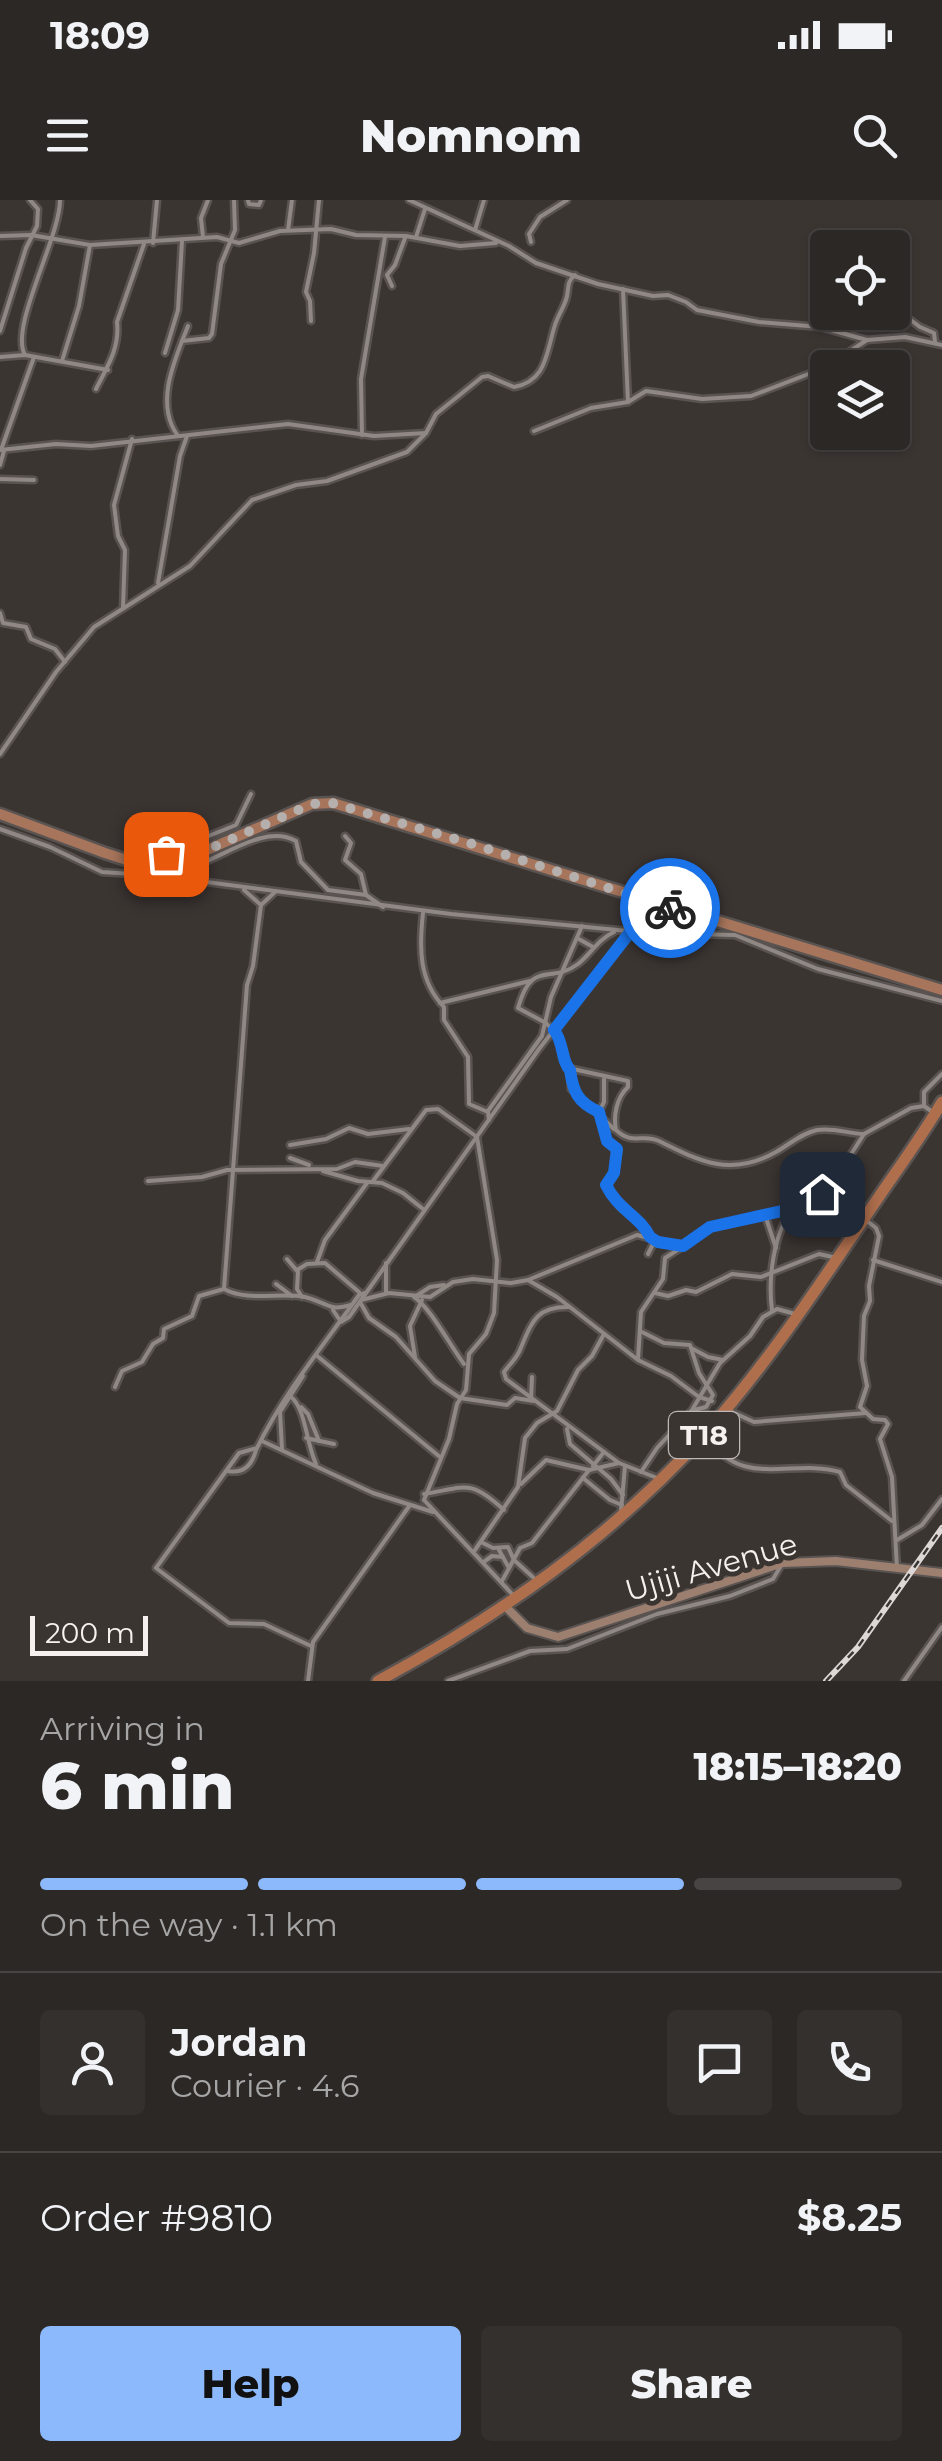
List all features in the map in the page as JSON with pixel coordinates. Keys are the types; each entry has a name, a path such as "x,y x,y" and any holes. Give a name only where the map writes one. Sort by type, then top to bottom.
{"highway":[{"name":"T18","path":"378,1681 539,1583 661,1480 706,1433 798,1316 934,1107"}],"main road":[{"path":"0,814 136,863 160,865 184,860 312,804 332,803 942,990"},
{"name":"Ujiji Avenue","path":"511,1602 528,1628 550,1636 566,1636 782,1563 836,1560 942,1573"}],"street":[{"path":"0,331 37,226 38,209 30,200"},
{"path":"24,355 20,344 22,323 56,227 60,200"},
{"path":"153,243 157,200"},
{"path":"203,237 201,218 208,200"},
{"path":"182,341 212,334 220,264 234,230 234,200"},
{"path":"248,200 259,205 261,200"},
{"path":"288,230 292,200"},
{"path":"310,320 306,292 319,200"},
{"path":"410,200 536,264 623,289 652,296 668,295 708,312 759,322 820,327 867,340 905,337 942,345"},
{"path":"474,230 484,200"},
{"path":"531,242 529,234 536,222 567,200"},
{"path":"416,238 422,204"},
{"path":"0,236 31,235 90,245 144,244 203,237 244,242 288,230 316,230 406,236 460,246 501,243"},
{"path":"362,435 361,379 386,236"},
{"path":"392,286 387,274 395,265 406,236"},
{"path":"165,353 178,310 182,240"},
{"path":"96,390 108,370 117,341 116,322 144,244"},
{"path":"62,361 79,306 90,245"},
{"path":"0,754 94,626 196,561 252,500 296,485 330,480 407,452 426,433 436,414 482,377 514,388 534,381 544,368 555,322 575,274"},
{"path":"623,289 628,402"},
{"path":"910,320 934,333 934,343"},
{"path":"178,436 165,398 188,326"},
{"path":"534,431 591,408 628,402 646,391 720,400 751,396 824,368 867,340"},
{"path":"0,357 24,355 108,370"},
{"path":"0,465 34,357"},
{"path":"2,450 56,444 91,446 288,424 362,435 426,433"},
{"path":"158,586 180,456 187,436"},
{"path":"123,608 126,550 118,536 114,505 132,440"},
{"path":"0,479 34,480"},
{"path":"0,612 4,623 26,627 31,639 56,649 65,662"},
{"path":"160,865 170,851 236,825 251,794"},
{"path":"0,829 50,847 96,871 383,907 631,931 735,935 818,969 942,1001"},
{"path":"172,878 176,871 200,867 262,837 278,834 296,841 301,862 328,890 366,895 383,907"},
{"path":"345,836 351,844 346,860 360,874 366,895"},
{"path":"241,1178 234,1171 247,985 261,906 257,898 246,895 244,888"},
{"path":"261,906 275,892"},
{"path":"423,911 420,943 424,978 431,994 445,1009 444,1020 467,1053 469,1104 488,1112"},
{"path":"672,934 692,915"},
{"path":"489,1120 488,1112 532,1052 546,1023 549,1004 582,926"},
{"path":"440,1003 487,989 501,990 546,972 564,970 580,962 607,936 622,930"},
{"path":"226,1470 244,1470 252,1461 273,1414 631,931"},
{"path":"577,938 593,946"},
{"path":"530,981 518,1008 554,1030 570,1070 571,1089 588,1107 599,1112 607,1141 618,1152 606,1188 652,1239 648,1254"},
{"path":"570,1070 626,1079 629,1084 617,1099 616,1130"},
{"path":"934,1107 922,1098 926,1087 942,1074"},
{"path":"599,1112 604,1102 604,1078"},
{"path":"638,1360 643,1336 642,1310 663,1279 665,1258 707,1228 800,1207 822,1194 864,1134 911,1108 934,1107"},
{"path":"317,1262 325,1240 424,1111 438,1109 477,1137 496,1257 492,1324 471,1350 466,1390 424,1500 502,1581 511,1602"},
{"path":"602,1120 627,1139 654,1139 690,1158 736,1167 766,1157 811,1132 832,1129 864,1134"},
{"path":"290,1146 326,1139 349,1128 368,1134 410,1129"},
{"path":"290,1158 352,1180 403,1192 423,1209"},
{"path":"241,1178 342,1168 359,1162 384,1166"},
{"path":"342,1168 352,1180"},
{"path":"234,1171 241,1178"},
{"path":"148,1180 234,1171"},
{"path":"224,1289 241,1178"},
{"path":"772,1310 776,1248 786,1218 800,1207"},
{"path":"765,1215 776,1248"},
{"path":"863,1220 879,1232 862,1354 867,1380 860,1407 888,1424 880,1439 892,1477 897,1569"},
{"path":"415,1357 410,1326 418,1297 430,1287 473,1279 528,1280 633,1237 683,1246"},
{"path":"655,1293 668,1296 686,1290 696,1292 732,1274 756,1278 819,1254 838,1258"},
{"path":"286,1259 297,1270 297,1288 302,1297"},
{"path":"873,1260 942,1282"},
{"path":"297,1270 317,1262 325,1264 362,1297 363,1311"},
{"path":"386,1263 386,1294"},
{"path":"528,1280 638,1360 672,1376 699,1398 712,1401"},
{"path":"276,1284 292,1296"},
{"path":"362,1297 432,1296 448,1284"},
{"path":"116,1387 122,1371 142,1362 153,1344 163,1338 164,1329 192,1316 196,1298 224,1289 239,1295 302,1297 333,1310 353,1307 396,1336 435,1381 460,1398 506,1406 517,1398 533,1401"},
{"path":"418,1297 466,1366"},
{"path":"569,1307 554,1307 536,1318 526,1330 518,1355 504,1372 506,1379 620,1464 661,1480"},
{"path":"641,1472 692,1410 723,1360 772,1310 783,1309 798,1316"},
{"path":"333,1310 340,1322"},
{"path":"518,1487 525,1438 538,1422 552,1416 604,1334"},
{"path":"643,1336 664,1343 687,1343 691,1348 698,1373 713,1395 702,1409 692,1410"},
{"path":"626,1350 636,1347 643,1336"},
{"path":"691,1348 723,1360"},
{"path":"316,1355 441,1457"},
{"path":"282,1449 280,1412 306,1368"},
{"path":"532,1378 533,1401"},
{"path":"290,1396 301,1407 319,1441"},
{"path":"301,1407 306,1438 316,1464"},
{"path":"726,1409 754,1422 866,1413"},
{"path":"567,1426 570,1444 592,1468"},
{"path":"706,1433 726,1458 746,1468 760,1471 817,1466 840,1472 846,1485 893,1522"},
{"path":"306,1438 334,1444"},
{"path":"261,1441 373,1493 433,1512"},
{"path":"256,1450 242,1451 226,1470 157,1569 229,1622 264,1624 312,1646"},
{"path":"502,1581 520,1548 532,1543 549,1524 604,1452"},
{"path":"521,1474 553,1460 592,1468 615,1483 623,1496"},
{"path":"475,1551 538,1464"},
{"path":"592,1468 620,1464"},
{"path":"601,1472 620,1464"},
{"path":"620,1464 621,1511"},
{"path":"582,1478 621,1511"},
{"path":"424,1494 476,1488 504,1510"},
{"path":"896,1540 922,1525 942,1499"},
{"path":"308,1681 312,1646 410,1505"},
{"path":"481,1542 514,1559 539,1583"},
{"path":"496,1549 509,1569"},
{"path":"485,1562 492,1556 503,1557"},
{"path":"448,1681 530,1651 567,1650 656,1614 730,1596 773,1579 782,1563"},
{"path":"904,1681 942,1627"}],"railway":[{"path":"826,1681 858,1647 942,1528"}],"way so far":[{"path":"166,854 160,865 184,860 294,810 332,803 670,908"}],"route":[{"path":"670,908 692,915 672,934 631,931 554,1030 570,1070 571,1089 588,1107 599,1112 607,1141 617,1149 614,1173 606,1185 608,1190 650,1237 679,1246 710,1227 800,1207 822,1194"}]}
